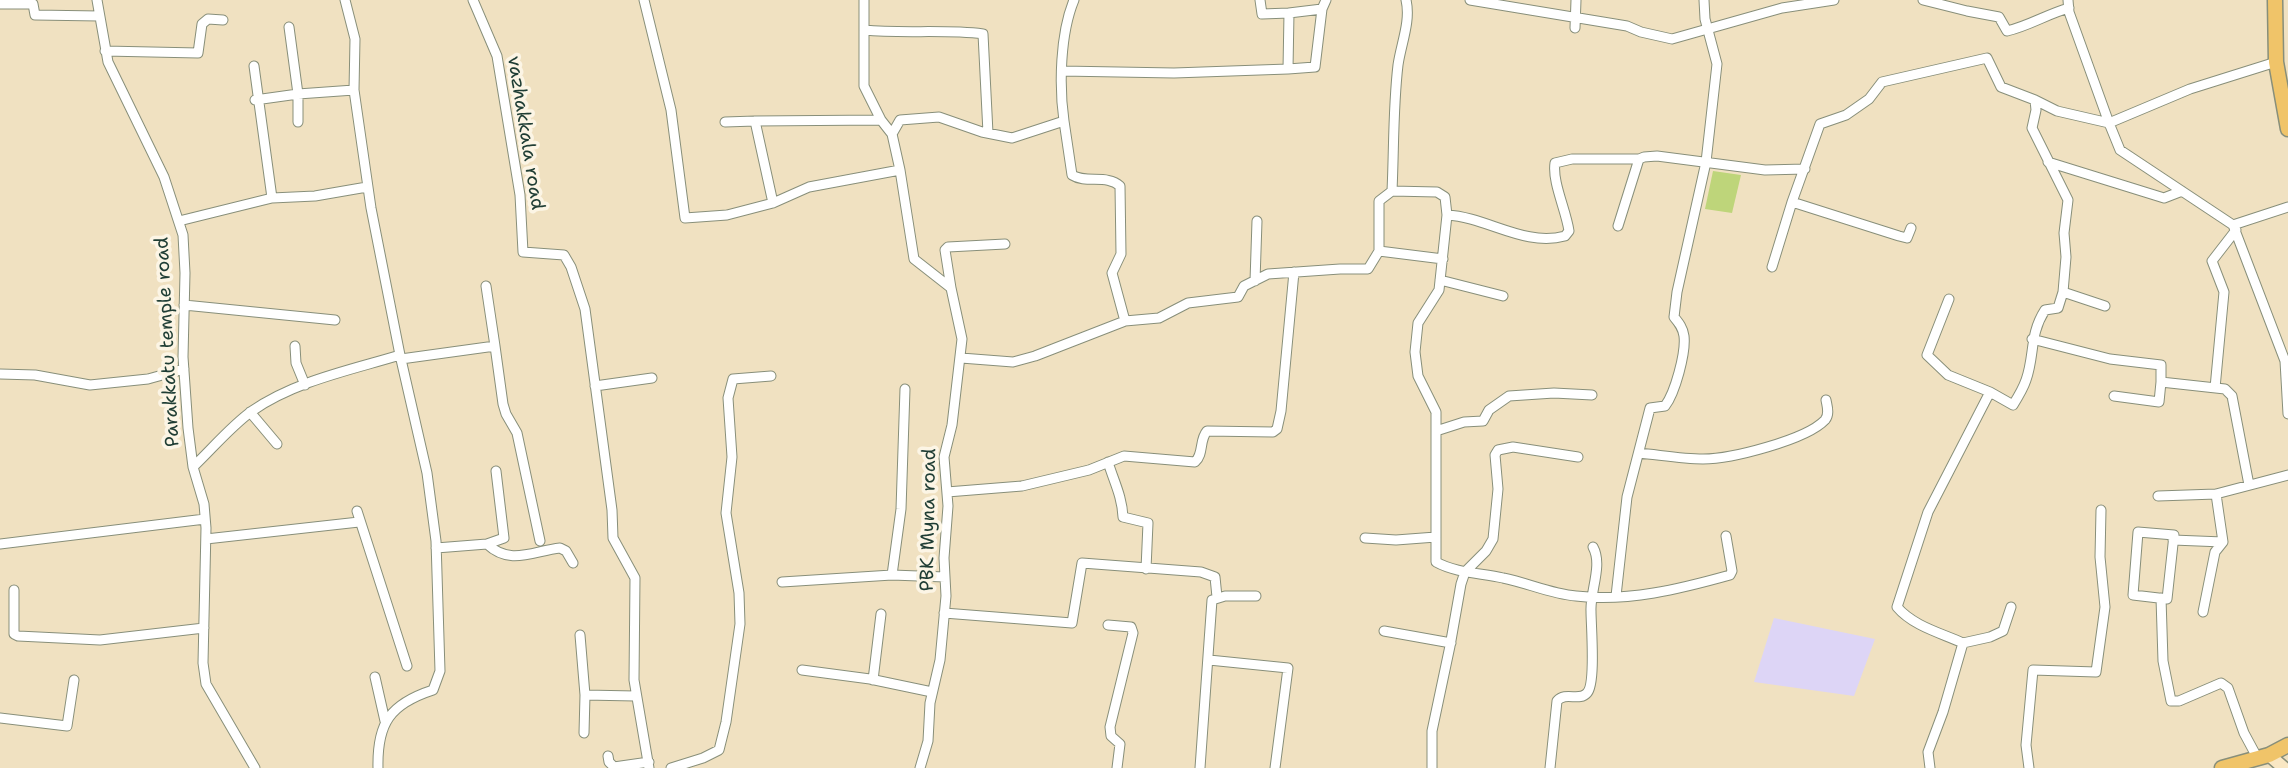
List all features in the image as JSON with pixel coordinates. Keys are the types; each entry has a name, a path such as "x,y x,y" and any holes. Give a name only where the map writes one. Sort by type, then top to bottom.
{"main road":[{"path":"2275,0 2276,62 2288,129"},
{"path":"2222,768 2258,761 2288,745"},
{"path":"2258,761 2284,768"}],"street":[{"name":"Parakkatu temple road","path":"97,0 107,62 164,177 179,220 183,248 184,369 192,467 204,504 205,519 203,663 206,684 255,768"},
{"path":"345,0 355,38 354,90 368,187 400,357 427,473 436,548 440,671 433,690 413,696 385,721 377,745 378,768"},
{"name":"vazhakkala road","path":"473,0 497,56 520,195 523,252 564,256 571,267 585,309 612,510 613,538 635,578 635,696 649,765"},
{"path":"644,0 671,110 685,218 727,215 773,203 809,187 900,170"},
{"path":"864,0 864,86 881,120 892,134 914,259 951,288"},
{"path":"1074,0 1068,14 1060,97 1072,175 1078,179 1112,180 1120,186 1121,254 1112,273 1125,321"},
{"path":"1062,71 1174,74 1315,67 1324,5 1289,13 1262,13 1260,0"},
{"path":"1392,191 1397,74 1406,23 1406,0"},
{"path":"1470,0 1627,26 1672,39 1782,8 1834,0"},
{"path":"1575,28 1576,0"},
{"path":"1616,596 1623,523 1650,408 1665,406 1671,398 1683,354 1682,327 1674,317 1677,292 1706,162 1717,64 1705,19 1704,0"},
{"path":"1923,0 1999,16 2007,31 2024,27 2068,4 2120,150 2235,228 2286,361 2288,414"},
{"path":"0,4 33,4 35,15 99,16"},
{"path":"1287,69 1289,13"},
{"path":"105,51 198,53 202,24 208,19 223,20"},
{"path":"289,27 298,94 298,122"},
{"path":"864,30 890,33 983,34 988,133"},
{"path":"1772,267 1820,124 1846,115 1869,99 1882,82 1987,58 2001,87 2057,111 2109,123 2190,89 2276,62"},
{"path":"254,66 272,198"},
{"path":"258,99 354,90"},
{"path":"1949,299 1927,355 1948,375 1990,392 2013,405 2027,379 2032,338 2042,315 2045,310 2057,309 2063,292 2066,257 2064,233 2068,200 2032,128 2035,100"},
{"path":"892,134 900,120 939,117 1012,138 1064,121"},
{"path":"725,122 881,120"},
{"path":"755,121 773,203"},
{"path":"1447,215 1526,236 1565,236 1569,231 1555,163 1572,159 1639,159 1657,156 1765,170 1805,169"},
{"path":"1618,226 1639,159"},
{"path":"2048,162 2164,198 2182,191"},
{"path":"179,220 272,198 315,196 368,187"},
{"path":"961,358 1013,362 1125,321 1159,318 1188,303 1238,297 1244,286 1268,274 1368,269 1379,251 1379,201 1392,191 1437,192 1445,197 1447,215 1439,289 1418,323 1415,352 1418,376 1436,412 1436,562 1465,572 1528,583 1577,597 1616,596 1680,589 1730,575 1732,571 1726,536"},
{"path":"1792,202 1907,238 1911,228"},
{"path":"2215,388 2224,292 2212,261 2235,228 2288,207"},
{"path":"1255,281 1257,221"},
{"name":"PBK Myna road","path":"920,768 928,741 932,692 940,660 947,492 944,457 952,425 962,339 945,250 948,247 1005,244"},
{"path":"1379,251 1443,259"},
{"path":"947,492 1022,486 1089,470 1124,456 1195,462 1200,456 1203,436 1207,430 1273,432 1277,429 1281,411 1294,272"},
{"path":"1440,280 1503,296"},
{"path":"486,286 503,404 517,433 540,541"},
{"path":"2063,292 2105,306"},
{"path":"184,304 335,320"},
{"path":"2032,338 2110,359 2161,365 2159,402 2114,396"},
{"path":"295,346 296,363 305,385"},
{"path":"192,467 250,412 273,398 305,385 400,357 495,346"},
{"path":"0,374 35,375 90,385 148,379 184,369"},
{"path":"671,768 719,750 726,722 740,624 739,593 726,513 732,457 729,398 733,379 771,376"},
{"path":"595,386 652,379"},
{"path":"2161,383 2225,389 2232,396 2249,485"},
{"path":"892,575 901,509 905,389"},
{"path":"1990,392 1928,512 1897,607 1903,615 1919,624 1963,643 2003,631 2011,607"},
{"path":"1436,431 1464,422 1483,421 1489,410 1509,396 1554,393 1592,395"},
{"path":"1639,453 1700,459 1723,458 1796,439 1825,420 1828,414 1826,400"},
{"path":"250,412 277,443"},
{"path":"1432,768 1432,731 1461,584 1465,572 1486,551 1493,539 1498,489 1495,455 1498,450 1513,447 1578,457"},
{"path":"1108,462 1115,486 1122,496 1123,517 1148,523 1146,569"},
{"path":"436,548 487,544 504,538 496,471"},
{"path":"2158,496 2216,494 2288,475"},
{"path":"2216,494 2224,542"},
{"path":"2029,768 2026,745 2033,670 2096,672 2105,607 2100,557 2101,510"},
{"path":"357,511 407,666"},
{"path":"0,544 205,519"},
{"path":"206,540 359,522"},
{"path":"2138,532 2174,535 2167,600 2161,598 2133,596 2138,532"},
{"path":"1365,538 1396,540 1436,537"},
{"path":"2173,540 2224,542"},
{"path":"2203,612 2215,552 2224,542"},
{"path":"487,544 496,553 511,556 561,548 573,563"},
{"path":"1549,768 1557,701 1565,695 1587,694 1590,687 1590,596 1597,555 1593,547"},
{"path":"944,613 1072,623 1082,563 1201,572 1215,578 1217,597"},
{"path":"782,582 892,575 945,577"},
{"path":"14,590 13,634 18,636 100,640 204,628"},
{"path":"1200,768 1212,600 1217,597 1255,596"},
{"path":"2161,598 2163,661 2171,701 2179,701 2221,683 2225,684 2258,761"},
{"path":"873,680 881,614"},
{"path":"1108,625 1131,627 1133,633 1110,727 1111,736 1120,744 1117,768"},
{"path":"1384,631 1451,643"},
{"path":"580,635 585,695 584,733"},
{"path":"1930,768 1928,752 1963,643"},
{"path":"1209,660 1288,668 1275,768"},
{"path":"802,670 932,692"},
{"path":"375,677 385,721"},
{"path":"0,718 66,726 74,680"},
{"path":"585,695 635,696"},
{"path":"608,756 614,767 649,765"}],"shaded area":[{"path":"1774,618 1875,639 1854,696 1754,682"}],"green space":[{"path":"1713,171 1741,175 1732,213 1705,209"}]}
